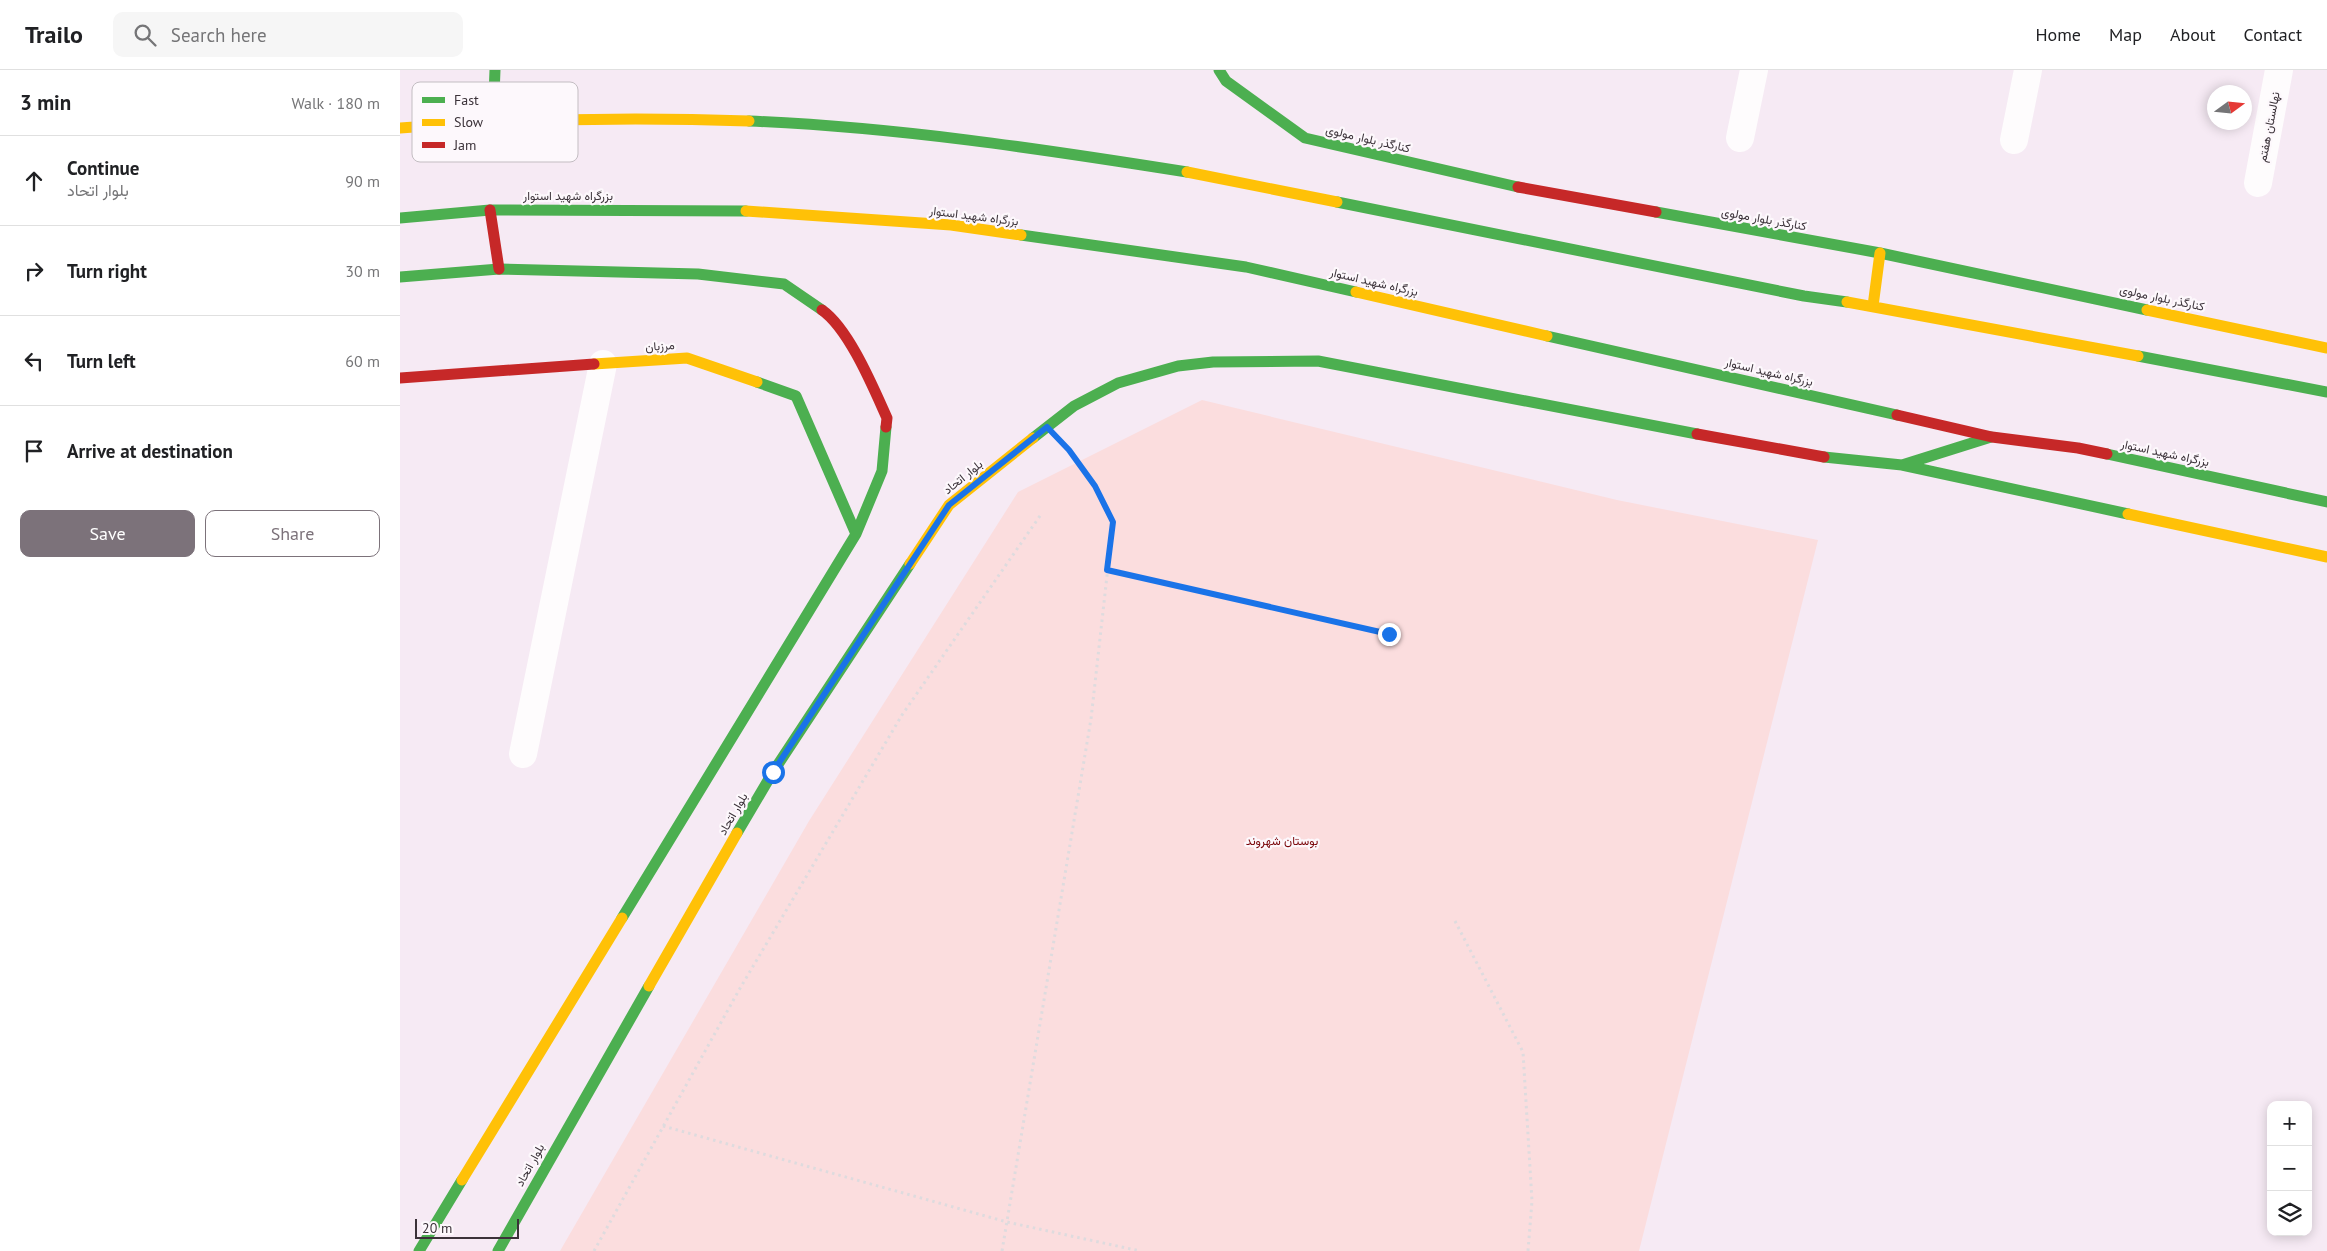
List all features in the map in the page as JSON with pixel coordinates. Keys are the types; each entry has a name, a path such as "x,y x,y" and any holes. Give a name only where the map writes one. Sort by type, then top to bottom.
{"main road":[{"name":"کنارگذر بلوار مولوی","path":"1220,70 1226,80 1305,138 1488,182 1880,253 2327,348"},
{"path":"578,119 657,118 825,124 1070,153 1200,174 1795,294 1873,306 2327,392"},
{"path":"490,210 499,268"},
{"name":"بزرگراه شهید استوار","path":"400,218 490,210 735,210 951,225 1246,267 1992,437 2078,448 2327,502"},
{"path":"1873,306 1880,253"},
{"path":"400,277 499,268 698,274 784,284 831,316 864,366 887,418 882,471 856,534 419,1251"},
{"name":"مرزبان","path":"400,378 687,358 796,396 856,534"},
{"name":"بلوار اتحاد","path":"498,1251 556,1146 773,772 949,505 1074,406 1118,383 1178,366 1213,362 1318,361 1812,456 1902,464"},
{"path":"1902,464 1992,437"},
{"path":"1902,464 2327,557"}],"street":[{"path":"1740,138 1754,70"},
{"path":"2014,140 2028,70"},
{"name":"نهالستان هفتم","path":"2258,183 2279,70"},
{"path":"523,754 602,364"}],"path":[{"path":"1002,1251 1091,719 1113,522 1090,478 1069,450 1047,427"},
{"path":"594,1251 739,990 902,715 1042,513"},
{"path":"1107,570 1389,634"},
{"path":"1455,921 1522,1052 1532,1201 1528,1251"},
{"path":"664,1126 1007,1222 1140,1251"}],"green space":[{"name":"بوستان شهروند","path":"1202,400 1617,500 1818,540 1639,1251 560,1251 809,821 1018,492"}],"traffic: fast":[{"path":"495,70 495,82"},
{"path":"1219,70 1226,81 1305,138 1518,187"},
{"path":"749,121 859,128 969,140 1187,172"},
{"path":"1337,202 1804,296 1847,302"},
{"path":"400,218 490,210 746,211"},
{"path":"1656,212 1880,253 2147,310"},
{"path":"1021,235 1246,267 1356,292"},
{"path":"400,277 499,269 698,274 784,284 822,310"},
{"path":"1547,336 1897,415"},
{"path":"2138,356 2327,392"},
{"path":"1033,438 1074,406 1118,383 1178,366 1213,362 1318,361 1697,434"},
{"path":"757,382 796,396 856,534"},
{"path":"622,918 856,534 882,471 886,427"},
{"path":"1902,465 1991,437"},
{"path":"2107,454 2327,502"},
{"path":"1824,457 1902,465 2128,514"},
{"path":"737,833 773,772 910,564"},
{"path":"498,1251 649,986"},
{"path":"419,1251 462,1180"}],"traffic: slow":[{"path":"578,120 749,121"},
{"path":"400,128 412,127"},
{"path":"1187,172 1337,202"},
{"path":"746,211 951,225 1021,235"},
{"path":"1873,306 1880,253"},
{"path":"1356,292 1547,336"},
{"path":"1847,302 2138,356"},
{"path":"2147,310 2327,348"},
{"path":"594,364 687,358 757,382"},
{"path":"910,564 949,505 1033,438"},
{"path":"2128,514 2327,557"},
{"path":"649,986 737,833"},
{"path":"462,1180 622,918"}],"traffic: jam":[{"path":"1518,187 1656,212"},
{"path":"490,210 499,269"},
{"path":"822,310 832,319 851,344 887,418 886,427"},
{"path":"400,378 594,364"},
{"path":"1897,415 1992,437 2078,448 2107,454"},
{"path":"1697,434 1824,457"}],"route":[{"path":"773,772 949,505 1047,427 1069,450 1095,486 1113,522 1107,570 1389,634"}]}
